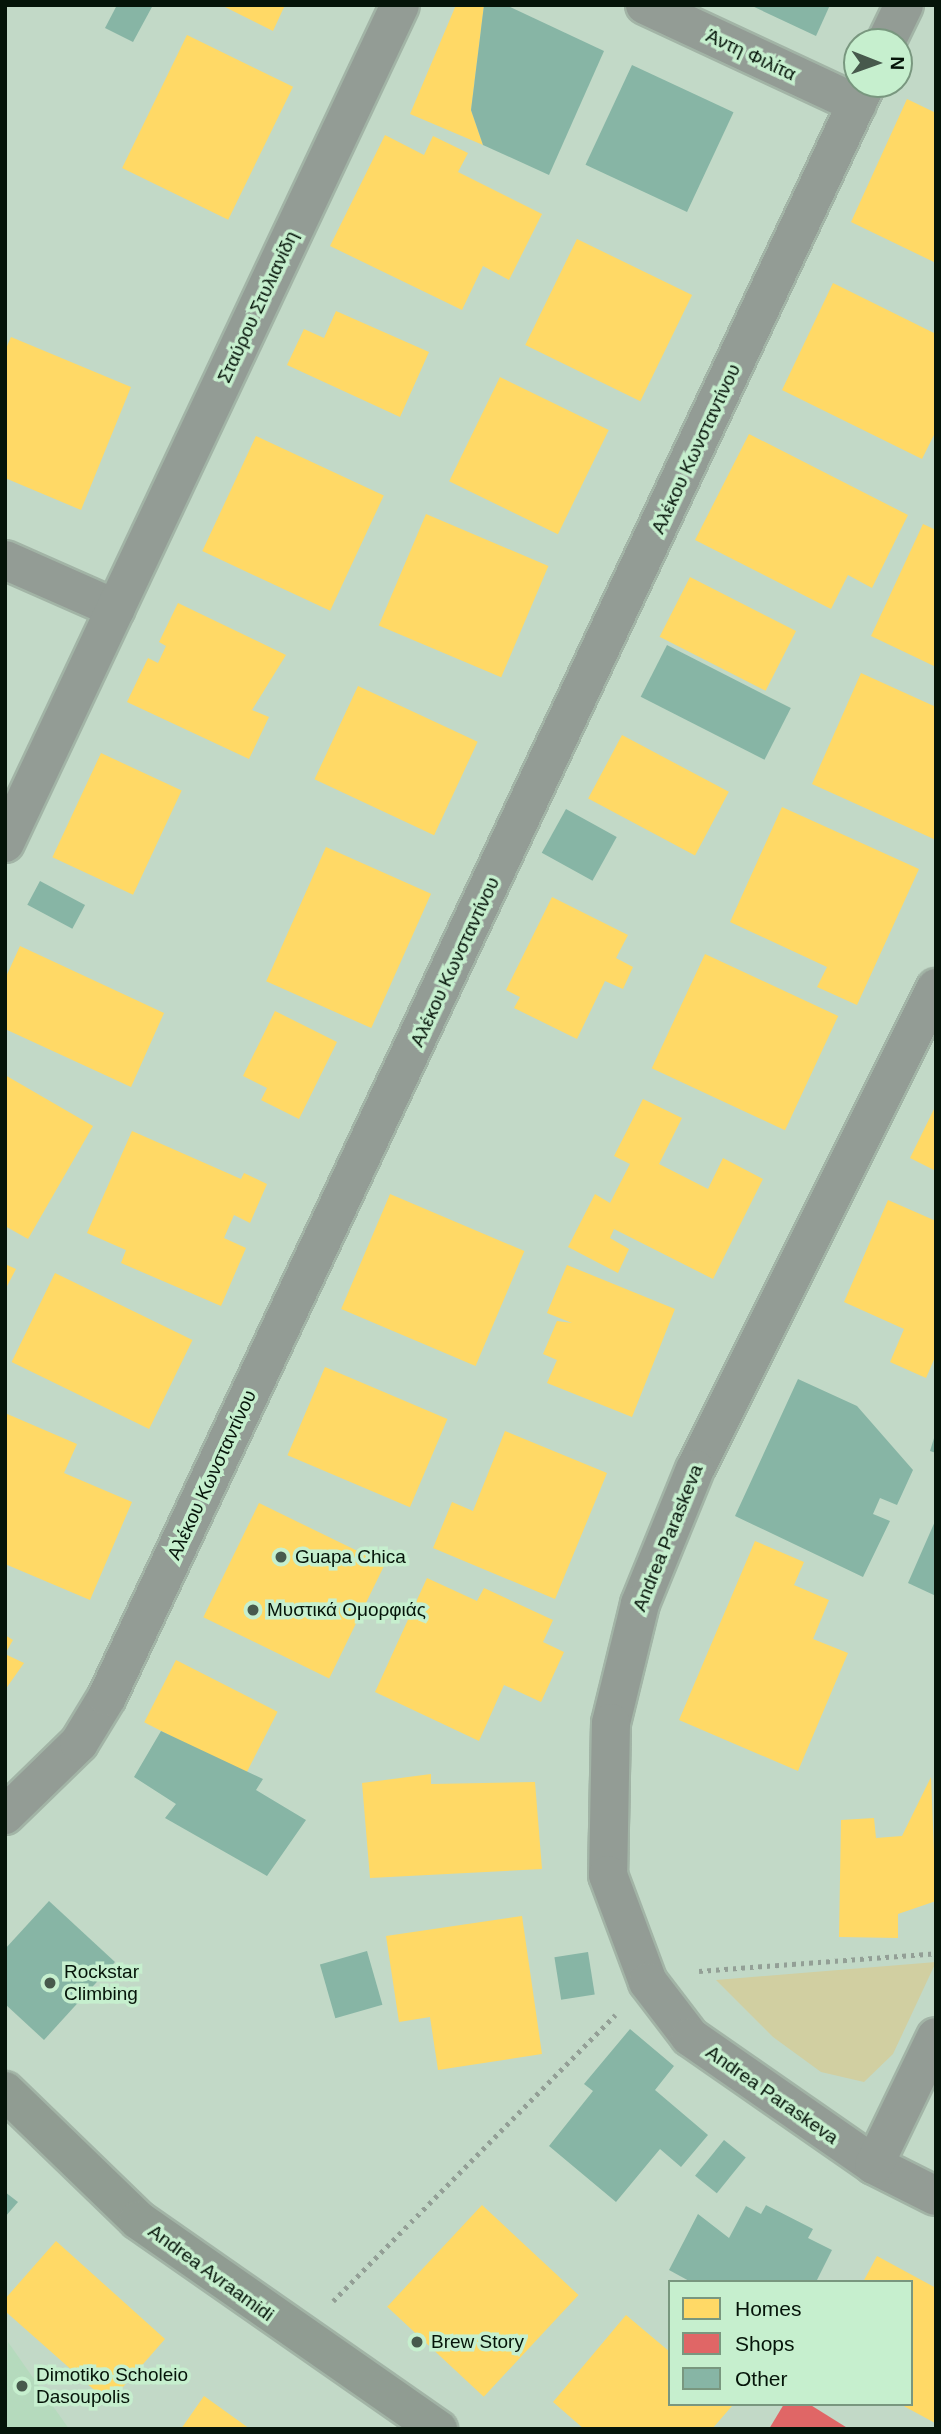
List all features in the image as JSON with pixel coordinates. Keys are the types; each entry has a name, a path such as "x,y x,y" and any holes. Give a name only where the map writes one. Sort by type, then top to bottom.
{"main road":[{"name":"Andrea Avraamidi","path":"5,2091 138,2220 299,2336 438,2429"}],"street":[{"name":"Σταύρου Στυλιανίδη","path":"5,843 400,5"},
{"name":"Άντη Φιλίτα","path":"645,5 843,86"},
{"path":"893,28 904,5"},
{"name":"Αλέκου Κωνσταντίνου","path":"5,1815 79,1744 107,1697 860,98"},
{"path":"5,560 116,609"},
{"name":"Andrea Paraskeva","path":"936,988 695,1469 640,1604 611,1724 608,1875 654,1990 690,2037 874,2165 936,2196"},
{"path":"874,2165 936,2036"}],"path":[{"path":"299,2336 654,1990 691,1972 936,1953"}],"shaded area":[{"path":"936,1962 893,2054 864,2082 821,2072 773,2037 716,1980"},
{"name":"Dimotiko Scholeio Dasoupolis","path":"8,2342 69,2429 5,2429"}],"building: Homes":[{"path":"221,5 285,5 273,31"},
{"path":"456,5 484,5 471,110 483,145 410,114"},
{"path":"187,35 293,87 228,220 122,168"},
{"path":"907,99 936,113 936,263 851,222"},
{"path":"385,135 424,155 433,136 468,153 458,172 542,214 509,280 483,266 462,310 330,246"},
{"path":"577,239 692,295 640,401 525,345"},
{"path":"833,283 936,334 936,431 922,459 782,390"},
{"path":"336,311 429,352 400,417 287,365 304,329 324,338"},
{"path":"11,337 131,387 81,510 5,478 5,351"},
{"path":"500,377 609,430 558,534 449,481"},
{"path":"749,434 908,515 872,588 848,575 831,609 695,540"},
{"path":"256,436 384,496 330,611 202,551"},
{"path":"426,514 548,566 501,677 379,625"},
{"path":"923,524 936,530 936,667 871,636"},
{"path":"690,577 796,631 766,691 660,637"},
{"path":"178,603 286,655 252,710 269,717 249,759 127,702 148,658 158,663 166,646 159,642"},
{"path":"861,673 936,707 936,840 812,784"},
{"path":"358,686 478,742 434,835 314,779"},
{"path":"622,735 729,792 695,855 588,799"},
{"path":"101,753 182,791 133,895 52,857"},
{"path":"782,807 919,869 857,1005 817,987 827,967 730,922"},
{"path":"326,847 431,894 371,1028 266,981"},
{"path":"552,897 628,935 616,958 633,967 623,989 605,981 577,1039 514,1008 520,997 506,990"},
{"path":"20,946 164,1013 131,1087 5,1029 5,979"},
{"path":"705,954 838,1016 785,1130 652,1068"},
{"path":"275,1011 337,1042 299,1119 261,1100 267,1088 243,1076"},
{"path":"5,1075 93,1126 28,1239 5,1226"},
{"path":"643,1099 682,1118 659,1164 708,1189 723,1158 763,1179 713,1279 614,1229 610,1238 629,1249 618,1273 568,1247 595,1194 610,1203 630,1164 614,1156"},
{"path":"936,1105 936,1171 910,1158"},
{"path":"132,1131 241,1179 244,1173 267,1184 250,1223 234,1215 224,1238 246,1248 221,1306 121,1263 126,1250 87,1233"},
{"path":"390,1194 524,1251 476,1366 341,1309"},
{"path":"888,1200 936,1221 936,1355 926,1378 890,1362 904,1329 844,1302"},
{"path":"5,1264 16,1269 5,1290"},
{"path":"567,1265 675,1309 632,1417 547,1383 557,1360 543,1354 557,1321 572,1323 547,1313"},
{"path":"55,1273 193,1340 149,1429 12,1362"},
{"path":"325,1367 447,1419 410,1507 287,1455"},
{"path":"5,1413 77,1444 64,1473 132,1502 90,1600 5,1564"},
{"path":"505,1431 607,1473 555,1599 433,1548 452,1502 473,1511"},
{"path":"259,1503 385,1564 329,1679 203,1617"},
{"path":"755,1541 804,1562 794,1585 829,1600 813,1639 848,1653 798,1771 679,1720"},
{"path":"427,1578 477,1601 484,1588 553,1620 543,1642 564,1652 541,1702 504,1685 479,1741 375,1692"},
{"path":"5,1635 13,1640 5,1654"},
{"path":"5,1654 24,1663 5,1690"},
{"path":"176,1660 278,1712 246,1774 144,1722"},
{"path":"431,1774 431,1784 535,1782 542,1869 370,1878 362,1783"},
{"path":"931,1777 936,1901 898,1914 898,1938 839,1937 841,1820 874,1818 876,1838 902,1836"},
{"path":"522,1916 542,2054 438,2070 430,2017 399,2022 386,1936"},
{"path":"482,2205 579,2295 484,2397 387,2307"},
{"path":"56,2241 165,2339 109,2403 5,2311 5,2299"},
{"path":"877,2256 936,2288 935,2423 904,2406 913,2406 913,2280 864,2280"},
{"path":"626,2315 668,2350 668,2406 732,2406 712,2429 584,2429 553,2402"},
{"path":"204,2396 250,2429 181,2429"}],"building: Shops":[{"path":"783,2406 812,2406 849,2429 769,2429"}],"building: Other":[{"path":"117,5 153,5 133,42 105,28"},
{"path":"484,5 506,5 604,51 549,175 483,145 471,110"},
{"path":"750,5 830,5 816,36"},
{"path":"632,65 734,112 687,212 586,165"},
{"path":"667,645 791,708 765,760 641,697"},
{"path":"566,809 617,837 592,881 542,853"},
{"path":"40,881 85,905 72,929 27,905"},
{"path":"798,1379 857,1406 913,1470 897,1505 880,1498 873,1514 890,1521 863,1577 735,1516"},
{"path":"936,1435 936,1453 930,1451"},
{"path":"936,1519 936,1596 908,1583"},
{"path":"161,1731 263,1779 256,1790 306,1820 267,1876 165,1818 176,1804 134,1777"},
{"name":"Rockstar Climbing","path":"49,1901 115,1962 44,2040 5,2004 5,1949"},
{"path":"367,1951 382,2005 335,2018 320,1965"},
{"path":"588,1952 595,1994 561,2000 554,1957"},
{"path":"630,2029 674,2066 655,2090 708,2135 681,2167 660,2149 616,2202 549,2146 593,2091 584,2084"},
{"path":"724,2140 746,2158 717,2193 695,2176"},
{"path":"5,2192 18,2202 5,2217"},
{"path":"766,2205 813,2229 808,2238 832,2250 817,2280 687,2280 669,2270 698,2214 729,2238 746,2206 761,2214"}],"place":[{"name":"Guapa Chica","path":"281,1557"},
{"name":"Μυστικά Ομορφιάς","path":"253,1610"},
{"name":"Rockstar Climbing","path":"50,1983"},
{"name":"Brew Story","path":"417,2342"},
{"name":"Dimotiko Scholeio Dasoupolis","path":"22,2386"}]}
